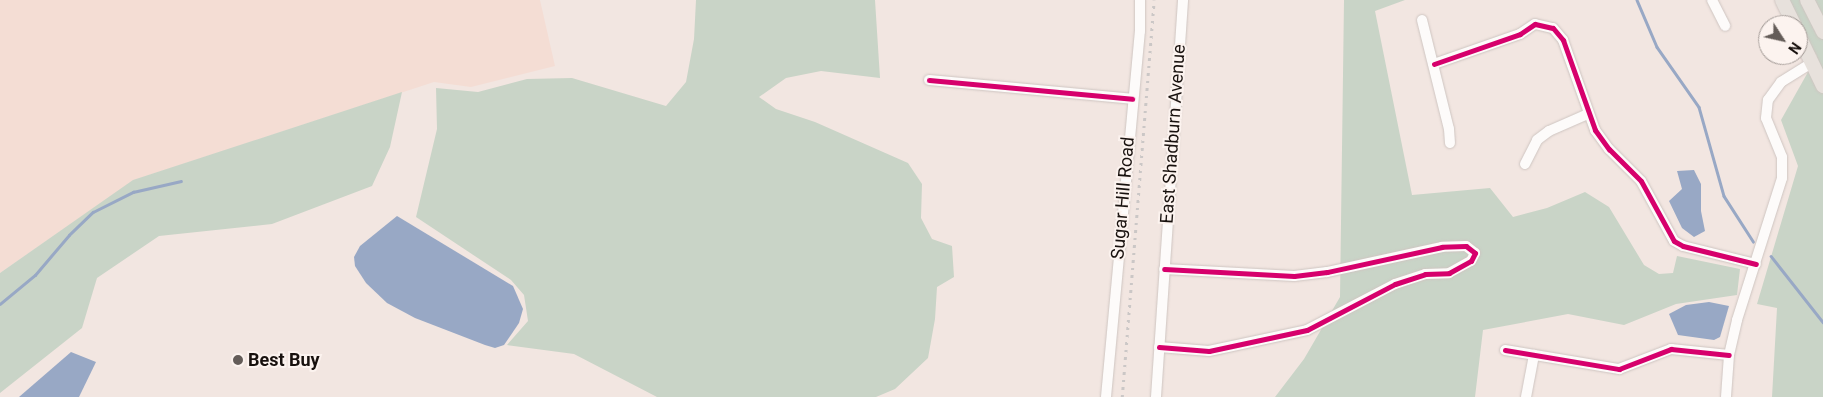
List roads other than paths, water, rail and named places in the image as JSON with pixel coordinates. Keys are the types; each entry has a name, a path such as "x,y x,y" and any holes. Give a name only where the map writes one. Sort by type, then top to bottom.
{"main road":[{"path":"1782,0 1789,15"},
{"path":"1808,0 1823,32"},
{"path":"1808,55 1823,86"}],"street":[{"name":"Sugar Hill Road","path":"1106,397 1132,99 1140,31 1140,0"},
{"name":"East Shadburn Avenue","path":"1156,397 1183,0"},
{"path":"1712,0 1725,26"},
{"path":"1422,20 1434,64 1450,143"},
{"path":"1434,64 1520,34 1535,24 1544,24 1563,40 1588,114 1608,149 1641,181 1674,241 1683,246 1756,264"},
{"path":"1726,397 1729,354 1736,320 1756,264 1782,178 1782,157 1766,118 1768,100 1781,82 1812,63"},
{"path":"929,80 1132,99"},
{"path":"1525,164 1537,140 1549,131 1588,114"},
{"path":"1159,347 1209,351 1307,330 1395,284 1425,274 1449,273 1471,261 1475,253 1466,246 1442,247 1327,272 1294,276 1164,269"},
{"path":"1505,350 1619,369 1671,349 1729,354"},
{"path":"1526,397 1534,355"}],"water":[{"path":"1694,170 1701,184 1701,211 1705,231 1694,237 1682,228 1669,201 1682,189 1677,171"},
{"path":"397,216 513,286 523,309 519,323 504,345 495,348 485,345 415,318 387,303 366,283 355,266 354,257 360,246"},
{"path":"1709,302 1729,306 1720,337 1714,340 1678,335 1669,314 1686,305"},
{"path":"71,352 96,362 79,397 19,397"}],"waterway":[{"path":"1637,0 1657,47 1699,107 1724,196 1753,241"},
{"path":"0,304 35,275 69,235 93,212 133,192 181,181"},
{"path":"1771,256 1823,322"}],"railway":[{"path":"1122,397 1154,0"}],"place":[{"name":"Best Buy","path":"238,360"}]}
